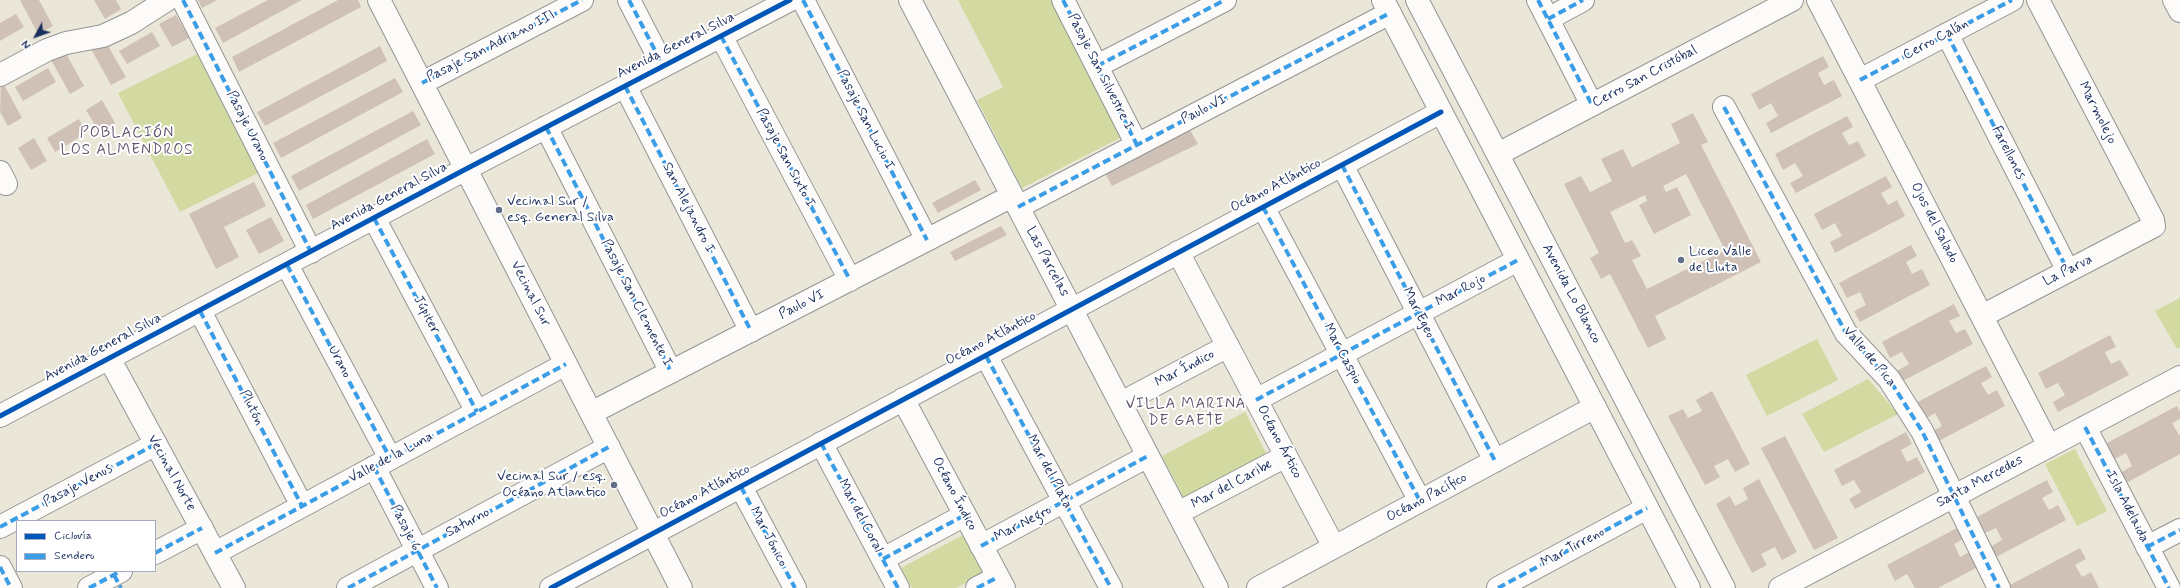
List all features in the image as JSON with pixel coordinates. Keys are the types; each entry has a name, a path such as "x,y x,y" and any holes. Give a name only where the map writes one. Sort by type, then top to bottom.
{"street":[{"path":"0,75 47,50 66,43 103,36 131,23 167,0"},
{"name":"Pasaje Urano","path":"183,0 311,252"},
{"name":"Vecinal Sur","path":"379,0 682,588"},
{"name":"Pasaje San Adriano III","path":"422,83 582,0"},
{"path":"629,0 663,66"},
{"name":"Avenida General Silva","path":"0,416 287,265 466,168 790,0"},
{"name":"Pasaje San Lucio I","path":"803,0 927,240"},
{"name":"Las Parcelas","path":"910,0 1217,588"},
{"name":"Pasaje San Silvestre I","path":"1063,0 1137,145"},
{"path":"1097,66 1225,0"},
{"name":"Avenida Lo Blanco","path":"1417,0 1724,588"},
{"path":"1583,0 1543,9 1592,105"},
{"name":"Cerro San Cristóbal","path":"1498,154 1792,0"},
{"name":"Ojos del Salado","path":"1818,0 2049,446"},
{"name":"Cerro Calán","path":"1860,80 2012,0"},
{"name":"Marmolejo","path":"2038,0 2154,226"},
{"path":"2174,0 2180,11"},
{"path":"1387,7 1689,588"},
{"name":"Paulo VI","path":"591,413 927,240 1137,145 1387,7"},
{"name":"Farellones","path":"1947,34 2068,271"},
{"name":"Pasaje San Sixto I","path":"721,36 850,280"},
{"name":"San Alejandro I","path":"625,86 751,331"},
{"name":"Valle de Pica","path":"1724,107 1846,334 1896,389 1922,431 1999,588"},
{"name":"Océano Atlántico","path":"557,587 653,533 1441,112"},
{"name":"Pasaje San Clemente I","path":"546,127 671,372"},
{"name":"Mar Egeo","path":"1342,165 1495,461"},
{"name":"Mar Caspio","path":"1263,207 1420,501"},
{"name":"Júpiter","path":"374,218 477,412"},
{"name":"La Parva","path":"1982,316 2154,226"},
{"name":"Océano Ártico","path":"1178,252 1334,547"},
{"name":"Mar Rojo","path":"1256,400 1518,260"},
{"name":"Urano","path":"287,265 382,463"},
{"name":"Plutón","path":"200,311 302,506"},
{"name":"Mar Índico","path":"1120,403 1228,346"},
{"path":"1574,366 1601,352"},
{"name":"Mar del Plata","path":"986,356 1111,588"},
{"name":"Vecinal Norte","path":"109,358 234,588"},
{"name":"Valle de la Luna","path":"215,553 566,364"},
{"name":"Santa Mercedes","path":"1780,588 2180,377"},
{"name":"Océano Índico","path":"903,400 1001,582"},
{"name":"Océano Pacífico","path":"1258,588 1595,407"},
{"name":"Isla Adelaida","path":"2085,427 2169,588"},
{"name":"Mar del Coral","path":"821,443 898,588"},
{"name":"Pasaje Venus","path":"0,528 156,444"},
{"name":"Saturno","path":"348,588 609,447"},
{"name":"Mar Negro","path":"981,546 1148,456"},
{"name":"Mar del Caribe","path":"1178,513 1286,456"},
{"name":"Pasaje 6","path":"382,463 417,550 437,588"},
{"name":"Mar Jónico","path":"741,487 795,588"},
{"name":"Mar Tirreno","path":"1498,588 1647,508"},
{"path":"882,559 965,515"},
{"path":"156,552 202,528"},
{"path":"2147,547 2180,530"},
{"path":"0,567 11,588"},
{"path":"89,588 119,578"},
{"path":"976,588 1001,582"}],"green space":[{"path":"958,0 1051,0 1122,137 1022,188 977,100 1003,87"},
{"path":"197,54 258,173 180,212 118,93"},
{"path":"2180,298 2180,347 2177,349 2155,311"},
{"path":"1817,339 1838,380 1767,416 1746,375"},
{"path":"1868,379 1898,414 1824,452 1802,414"},
{"path":"1245,412 1267,455 1184,498 1162,456"},
{"path":"2075,449 2107,511 2077,526 2045,464"},
{"path":"965,534 985,573 956,588 912,588 901,568"}],"building":[{"path":"20,0 39,0 53,26 38,34"},
{"path":"94,0 116,0 121,9 105,19"},
{"path":"198,0 217,0 202,8"},
{"path":"268,0 302,0 223,43 215,28"},
{"path":"338,0 358,0 361,7 239,72 232,57"},
{"path":"16,14 24,27 0,41 0,23"},
{"path":"176,15 189,38 172,47 159,24"},
{"path":"152,32 160,46 127,64 119,51"},
{"path":"104,39 126,77 111,85 90,47"},
{"path":"380,46 387,61 265,126 257,112"},
{"path":"64,50 84,86 70,94 50,58"},
{"path":"1823,56 1829,67 1818,73 1824,85 1834,80 1842,96 1771,133 1766,123 1778,116 1771,103 1759,110 1751,94"},
{"path":"48,68 56,82 23,101 15,87"},
{"path":"395,78 403,92 281,158 273,143"},
{"path":"1,79 22,118 8,126 0,112"},
{"path":"102,100 115,123 99,132 86,110"},
{"path":"413,111 421,125 299,191 291,176"},
{"path":"1693,113 1708,142 1701,145 1761,262 1655,316 1666,339 1648,348 1610,274 1601,279 1590,258 1599,253 1564,184 1581,176 1590,192 1612,181 1601,159 1623,149 1632,167 1680,143 1671,124","holes":["1686,174 1725,250 1647,289 1632,260 1641,256 1632,240 1625,243 1610,212 1645,195 1647,201 1639,205 1654,234 1691,215 1677,187 1666,192 1663,186"]},
{"path":"1847,116 1853,127 1842,133 1849,145 1858,141 1866,156 1796,193 1790,183 1803,176 1795,163 1783,170 1775,154"},
{"path":"79,119 87,133 55,152 47,138"},
{"path":"1190,130 1198,144 1112,186 1104,171 1121,166"},
{"path":"34,138 47,161 31,170 18,148"},
{"path":"427,139 435,154 313,219 306,205"},
{"path":"1886,176 1892,187 1881,193 1888,205 1897,200 1905,216 1835,253 1830,242 1842,236 1835,223 1822,230 1814,214"},
{"path":"975,180 981,190 938,213 932,203"},
{"path":"254,182 266,206 224,227 239,257 216,269 189,214"},
{"path":"271,217 284,241 259,254 246,230"},
{"path":"1001,226 1007,235 955,261 950,252"},
{"path":"1911,245 1917,256 1906,262 1912,274 1922,269 1930,285 1860,322 1854,311 1866,305 1860,292 1847,298 1839,283"},
{"path":"1954,304 1960,316 1949,321 1956,333 1965,329 1973,344 1903,381 1897,371 1909,364 1902,352 1890,358 1882,342"},
{"path":"2110,335 2116,347 2105,352 2111,364 2120,360 2129,375 2058,412 2053,402 2065,395 2058,383 2046,389 2038,373"},
{"path":"1986,366 1992,377 1981,383 1988,395 1997,390 2005,406 1935,443 1930,433 1942,426 1935,413 1923,420 1914,404"},
{"path":"1712,391 1750,464 1735,472 1728,459 1714,466 1720,477 1705,485 1668,416 1683,409 1688,418 1702,411 1696,400"},
{"path":"2177,406 2180,412 2180,419 2172,423 2180,435 2180,454 2126,483 2120,473 2132,466 2126,453 2113,460 2105,444"},
{"path":"1906,432 1912,444 1901,450 1907,462 1917,457 1925,472 1855,509 1849,499 1861,492 1854,480 1842,486 1834,470"},
{"path":"1785,436 1838,538 1814,550 1761,448"},
{"path":"1759,479 1797,552 1782,560 1775,547 1761,554 1767,565 1752,573 1716,504 1730,496 1735,506 1748,499 1743,488"},
{"path":"2047,480 2053,492 2042,498 2049,510 2058,505 2066,520 1996,557 1990,547 2002,540 1996,528 1983,534 1975,518"},
{"path":"1959,527 1965,538 1954,544 1960,557 1970,552 1978,567 1938,588 1915,588 1907,574 1895,581 1887,565"},
{"path":"2080,548 2086,559 2075,565 2082,577 2091,572 2099,588 2009,588 2008,586"}],"marked path":[{"path":"183,0 311,252"},
{"path":"422,83 582,0"},
{"path":"629,0 663,66"},
{"path":"803,0 927,240"},
{"path":"1063,0 1137,145"},
{"path":"1097,66 1225,0"},
{"path":"1538,0 1592,105"},
{"path":"1548,19 1583,0"},
{"path":"1860,80 2012,0"},
{"path":"1018,207 1390,13"},
{"path":"1947,34 2068,271"},
{"path":"721,36 850,280"},
{"path":"625,86 751,331"},
{"path":"1724,107 1846,333 1889,379 1922,431 1999,588"},
{"path":"546,127 671,372"},
{"path":"1342,165 1495,461"},
{"path":"1263,207 1420,501"},
{"path":"374,218 477,412"},
{"path":"1256,400 1518,260"},
{"path":"287,265 390,458"},
{"path":"200,311 302,506"},
{"path":"986,356 1111,588"},
{"path":"215,553 566,364"},
{"path":"2085,427 2169,588"},
{"path":"821,443 898,588"},
{"path":"0,527 156,444"},
{"path":"348,588 609,447"},
{"path":"981,546 1148,456"},
{"path":"374,467 437,588"},
{"path":"741,487 795,588"},
{"path":"1498,588 1647,508"},
{"path":"883,559 965,515"},
{"path":"156,552 202,528"},
{"path":"2147,547 2180,530"},
{"path":"0,567 11,588"},
{"path":"89,588 119,572"},
{"path":"114,575 121,588"},
{"path":"977,588 998,577"}],"cycle path":[{"path":"0,416 466,169 790,0"},
{"path":"551,588 1441,112"}],"place":[{"name":"Vecinal Sur / esq. General Silva","path":"499,210"},
{"name":"Liceo Valle de Lluta","path":"1681,260"},
{"name":"Vecinal Sur / esq. Océano Atlantico","path":"614,485"}],"district":[{"name":"POBLACIÓN LOS ALMENDROS","path":"127,142"},
{"name":"VILLA MARINA DE GAETE","path":"1186,414"}]}
